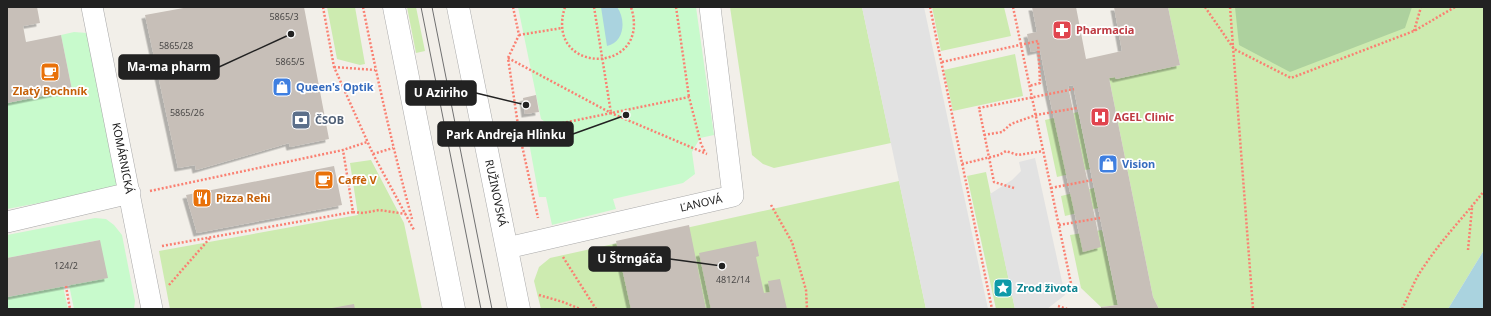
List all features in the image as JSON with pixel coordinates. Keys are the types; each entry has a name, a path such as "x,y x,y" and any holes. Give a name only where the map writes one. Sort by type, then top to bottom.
{"street":[{"name":"KOMÁRNICKÁ","path":"92,7 136,192 152,309"},
{"path":"394,7 454,309"},
{"name":"RUŽINOVSKÁ","path":"458,7 507,248 526,301"},
{"name":"ĽANOVÁ","path":"507,248 551,245 733,196 710,7"},
{"path":"7,222 136,192"}],"path":[{"path":"323,7 334,67 367,142 415,232 393,148 375,70 363,7"},
{"path":"513,7 519,35 508,58 519,132 551,245 596,309"},
{"path":"565,7 562,17 562,28 565,39 571,48 580,55 591,59 603,59 613,56 623,50 630,40 634,30 634,18 631,7"},
{"path":"594,7 612,113"},
{"path":"508,58 612,113 707,154 701,144 689,97 676,7"},
{"path":"930,7 992,309"},
{"path":"1013,7 1073,293"},
{"path":"1205,7 1234,49 1291,78 1414,31 1455,7"},
{"path":"1230,7 1253,309"},
{"path":"1414,31 1421,7"},
{"path":"519,35 562,28"},
{"path":"942,62 1038,41 1040,84 1029,86"},
{"path":"334,67 375,70"},
{"path":"1014,188 994,182 979,108 1074,89"},
{"path":"519,132 689,97"},
{"path":"984,135 1002,132 1011,124 1036,115 1077,108"},
{"path":"136,192 343,150 367,142"},
{"path":"373,154 393,148"},
{"path":"343,150 354,212"},
{"path":"962,164 989,158 1006,151 1018,155 1043,151"},
{"path":"1051,188 1092,180"},
{"path":"1402,309 1421,269 1454,226 1472,207 1484,191"},
{"path":"772,205 792,242 806,290 806,309"},
{"path":"1468,250 1472,207"},
{"path":"160,246 354,212 363,213 379,210 406,214"},
{"path":"1059,225 1100,218"},
{"path":"168,286 211,237"},
{"path":"66,286 70,309"},
{"path":"526,301 562,302 580,309"},
{"path":"1058,306 1067,309"}],"green space":[{"path":"327,7 355,7 365,64 360,65 337,59"},
{"path":"407,7 416,7 425,51 416,53"},
{"path":"518,7 696,7 714,135 700,138 692,152 695,174 683,183 613,199 616,209 552,225 546,197 539,197 528,137 549,132 548,124 541,119"},
{"path":"730,7 862,7 891,143 774,168 763,164 752,155"},
{"path":"932,7 1004,7 1011,36 941,51"},
{"path":"1168,7 1484,7 1484,250 1448,309 1159,309 1153,297 1109,78 1115,77 1116,79 1180,65"},
{"path":"1235,7 1412,7 1405,28 1290,72 1239,45"},
{"path":"74,32 87,33 119,188 7,209 7,103 72,90 61,35"},
{"path":"1015,54 1023,96 953,111 944,70"},
{"path":"1078,112 1090,169 1057,177 1045,120"},
{"path":"371,160 404,223 422,309 170,309 159,251 358,215 350,163"},
{"path":"986,172 1015,309 996,309 967,176"},
{"path":"899,181 926,309 541,309 534,281 539,267 550,258"},
{"path":"1094,188 1098,208 1065,216 1061,196"},
{"path":"95,218 106,219 114,225 122,235 135,301 134,309 74,309 69,285 100,240 7,258 7,235"},
{"path":"1102,230 1118,305 1101,307 1081,288 1070,235"},
{"path":"63,286 68,309 7,309 7,297"}],"shaded area":[{"path":"862,7 924,7 988,309 926,309"},
{"path":"1035,158 1065,295 1047,309 1015,309 990,194 1012,180 1021,171 1019,162"}],"water":[{"path":"601,7 617,7 623,24 617,40 613,44 607,46"},
{"path":"1484,250 1484,309 1448,309"}],"building":[{"path":"7,7 37,7 40,23 23,26 26,42 61,35 72,90 7,103"},
{"path":"189,7 304,7 329,139 290,147 289,143 196,170 195,165 178,168 145,15"},
{"path":"1032,7 1076,7 1086,59 1122,51 1114,7 1168,7 1180,65 1116,79 1115,77 1109,78 1153,297 1159,309 1101,309 1101,307 1118,305 1073,85 1068,86 1101,247 1083,252 1040,50 1031,52 1027,34 1037,32"},
{"path":"536,95 539,112 525,114 523,98"},
{"path":"334,166 342,205 197,233 186,195"},
{"path":"689,225 706,309 631,309 616,241"},
{"path":"100,240 108,278 7,297 7,258"},
{"path":"756,241 759,256 756,257 764,293 770,292 768,281 780,279 787,309 711,309 699,253"},
{"path":"354,304 355,309 332,309 332,308"}],"tram line":[{"path":"421,7 481,309"},
{"path":"432,7 492,309"}],"place":[{"name":"Pharmacia","path":"1062,30"},
{"name":"Ma-ma pharm","path":"291,34"},
{"name":"Zlatý Bochník","path":"50,72"},
{"name":"Queen's Optik","path":"282,87"},
{"name":"U Aziriho","path":"526,105"},
{"name":"Park Andreja Hlinku","path":"626,115"},
{"name":"AGEL Clinic","path":"1100,117"},
{"name":"ČSOB","path":"301,120"},
{"name":"Vision","path":"1108,164"},
{"name":"Caffè V","path":"324,180"},
{"name":"Pizza Rehi","path":"202,198"},
{"name":"U Štrngáča","path":"722,266"},
{"name":"Zrod života","path":"1003,288"}]}
